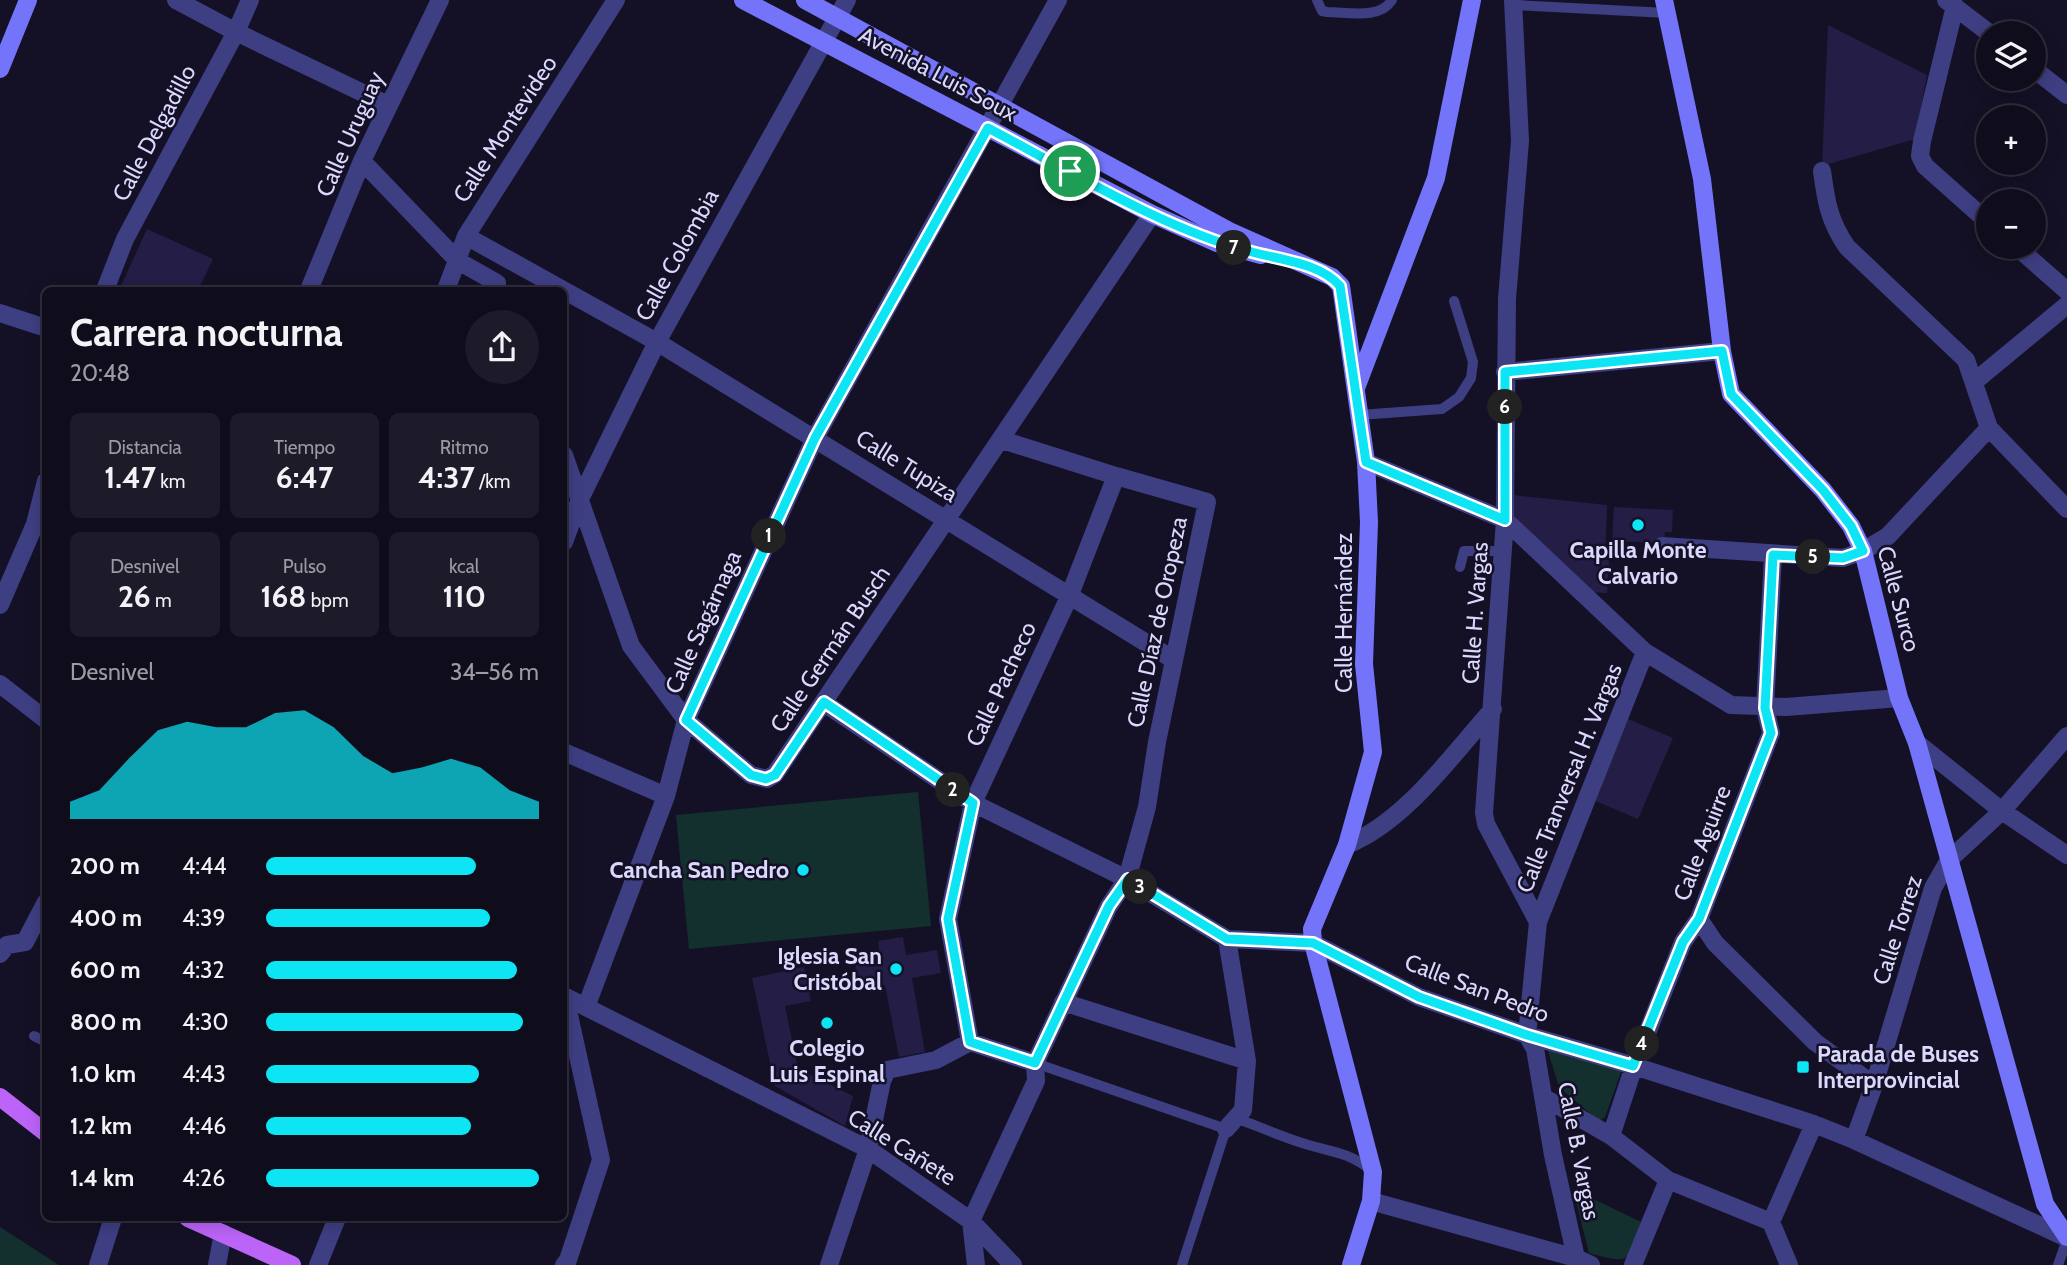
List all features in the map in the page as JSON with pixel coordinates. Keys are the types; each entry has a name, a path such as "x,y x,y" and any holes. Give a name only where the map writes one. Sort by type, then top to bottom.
{"main road":[{"path":"0,69 28,0"},
{"name":"Avenida Luis Soux","path":"743,0 1152,214 1217,243 1305,266"},
{"name":"Avenida Luis Soux","path":"805,0 1229,231 1332,277 1340,286 1355,391"},
{"path":"1355,391 1436,178 1472,0"},
{"name":"Calle Surco","path":"1665,7 1702,179 1722,351 1731,394 1823,490 1851,526 1863,551 1899,698 1917,743 2045,1204 2067,1238"},
{"name":"Calle Hernández","path":"1351,1265 1371,1201 1373,1172 1313,943 1312,929 1347,845 1373,752 1364,664 1368,522 1366,462 1355,391"},
{"path":"0,1097 42,1130"},
{"path":"195,1221 292,1265"}],"street":[{"path":"176,0 388,105"},
{"name":"Calle Delgadillo","path":"106,287 125,239 236,32 250,0"},
{"name":"Calle Uruguay","path":"310,287 362,162 440,0"},
{"name":"Calle Montevideo","path":"447,287 466,236 616,0"},
{"name":"Calle Colombia","path":"567,534 580,499 657,342 847,0"},
{"name":"Calle Sagárnaga","path":"586,1007 666,796 686,720 815,438 1058,0"},
{"name":"Calle H. Vargas","path":"1514,3 1520,141 1507,299 1505,520 1484,813 1486,824 1538,922"},
{"path":"1976,23 1950,3 1920,156 1925,166 1976,211"},
{"path":"2046,78 2067,95"},
{"path":"362,162 458,261 499,287"},
{"path":"1822,171 1826,204 1834,229 1847,247 1966,360 1989,428 2067,509"},
{"name":"Calle Germán Busch","path":"567,463 631,646 686,720 751,775 766,779 775,775 1152,214"},
{"path":"466,236 499,287"},
{"name":"Calle Tupiza","path":"466,236 558,287"},
{"path":"2031,259 2067,291"},
{"name":"Calle Tupiza","path":"567,292 657,342 1174,660"},
{"path":"1974,382 2067,305"},
{"path":"0,313 42,327"},
{"path":"1505,372 1722,351"},
{"path":"1662,546 1843,558 1863,551 1888,536 1989,428"},
{"name":"Calle Díaz de Oropeza","path":"971,1220 1036,1081 1035,1063 1063,1002 1109,906 1128,879 1147,807 1157,742 1207,502 1116,477 1002,440"},
{"path":"1366,462 1505,520 1645,652 1731,705 1765,708 1899,698"},
{"name":"Calle Pacheco","path":"970,1042 948,919 973,803 1069,597 1116,477"},
{"path":"0,605 36,524 42,498"},
{"name":"Calle Aguirre","path":"1611,1136 1633,1066 1683,942 1699,919 1771,733 1765,708 1773,555"},
{"name":"Calle Tranversal H. Vargas","path":"1538,922 1645,652"},
{"path":"0,684 42,717"},
{"name":"Calle San Pedro","path":"824,702 973,803 1128,879 1227,939 1313,943 1419,997 1527,1035 1814,1124 2067,1238"},
{"path":"1347,845 1365,838 1410,802 1493,709"},
{"name":"Calle Torrez","path":"1854,1140 1874,1085 1933,888 1949,860 2002,811 2067,736"},
{"path":"1917,743 2002,811 2067,855"},
{"path":"567,753 666,796"},
{"path":"2,947 25,942 42,910"},
{"path":"1699,919 1714,943 1815,1042 1874,1085"},
{"name":"Calle B. Vargas","path":"1538,922 1527,1035 1535,1049 1553,1155 1580,1263"},
{"path":"1227,939 1247,1060 1244,1110 1231,1123"},
{"name":"Calle Cañete","path":"567,998 868,1149 971,1220 1013,1265"},
{"path":"1063,1002 1247,1060"},
{"path":"567,1010 601,1160 571,1263"},
{"path":"829,1265 868,1149 882,1081 887,1070 936,1060 970,1042 1035,1063"},
{"path":"1543,1097 1611,1136 1668,1180 1771,1222 1789,1265"},
{"path":"1771,1222 1814,1124"},
{"path":"1633,1265 1668,1180"},
{"path":"1371,1201 1580,1263"},
{"path":"971,1220 976,1265"},
{"path":"98,1265 112,1221"},
{"path":"318,1265 336,1221"},
{"path":"217,1265 223,1233"}],"lane":[{"path":"1317,0 1322,11 1327,12 1378,12 1392,0"},
{"path":"1514,3 1665,7"},
{"path":"1359,415 1442,409 1460,397 1471,378 1474,362 1454,301"},
{"path":"1460,567 1464,551 1503,551"},
{"path":"34,1036 42,1040"},
{"path":"1035,1063 1302,1144 1329,1149 1359,1161 1373,1172"},
{"path":"1182,1265 1231,1123"},
{"path":"2058,1265 2067,1238"}],"green space":[{"name":"Cancha San Pedro","path":"918,792 931,926 689,949 676,815"},
{"path":"1547,1048 1619,1065 1621,1072 1605,1117 1599,1121 1559,1087"},
{"path":"1573,1189 1641,1222 1630,1253 1626,1257 1613,1259 1589,1253"},
{"path":"0,1227 59,1265 0,1265"}],"building":[{"path":"1828,25 1927,75 1915,139 1822,166"},
{"path":"147,229 213,259 199,287 120,287"},
{"path":"1513,495 1607,505 1607,593 1585,592 1511,519"},
{"path":"1614,507 1673,510 1672,532 1665,532 1664,543 1612,541"},
{"path":"1621,716 1673,738 1638,819 1586,797"},
{"path":"903,937 906,955 937,950 941,973 912,978 925,1052 899,1057 885,985 860,990 855,962 880,957 878,941"},
{"path":"804,967 811,1001 785,1006 798,1069 853,1096 845,1126 775,1086 752,978"}],"place":[{"name":"Capilla Monte Calvario","path":"1638,525"},
{"name":"Cancha San Pedro","path":"803,870"},
{"name":"Iglesia San Cristóbal","path":"896,969"},
{"name":"Colegio Luis Espinal","path":"827,1023"},
{"name":"Parada de Buses Interprovincial","path":"1803,1067"}],"route":[{"path":"988,128 1070,171 1152,214 1217,243 1305,266 1332,277 1340,286 1366,462 1505,520 1505,372 1722,351 1731,394 1823,490 1851,526 1863,551 1843,558 1773,555 1765,708 1771,733 1699,919 1683,942 1633,1066 1527,1035 1419,997 1313,943 1227,939 1128,879 1109,906 1035,1063 970,1042 948,919 973,803 824,702 775,775 766,779 751,775 686,720 815,438 988,128"}]}
